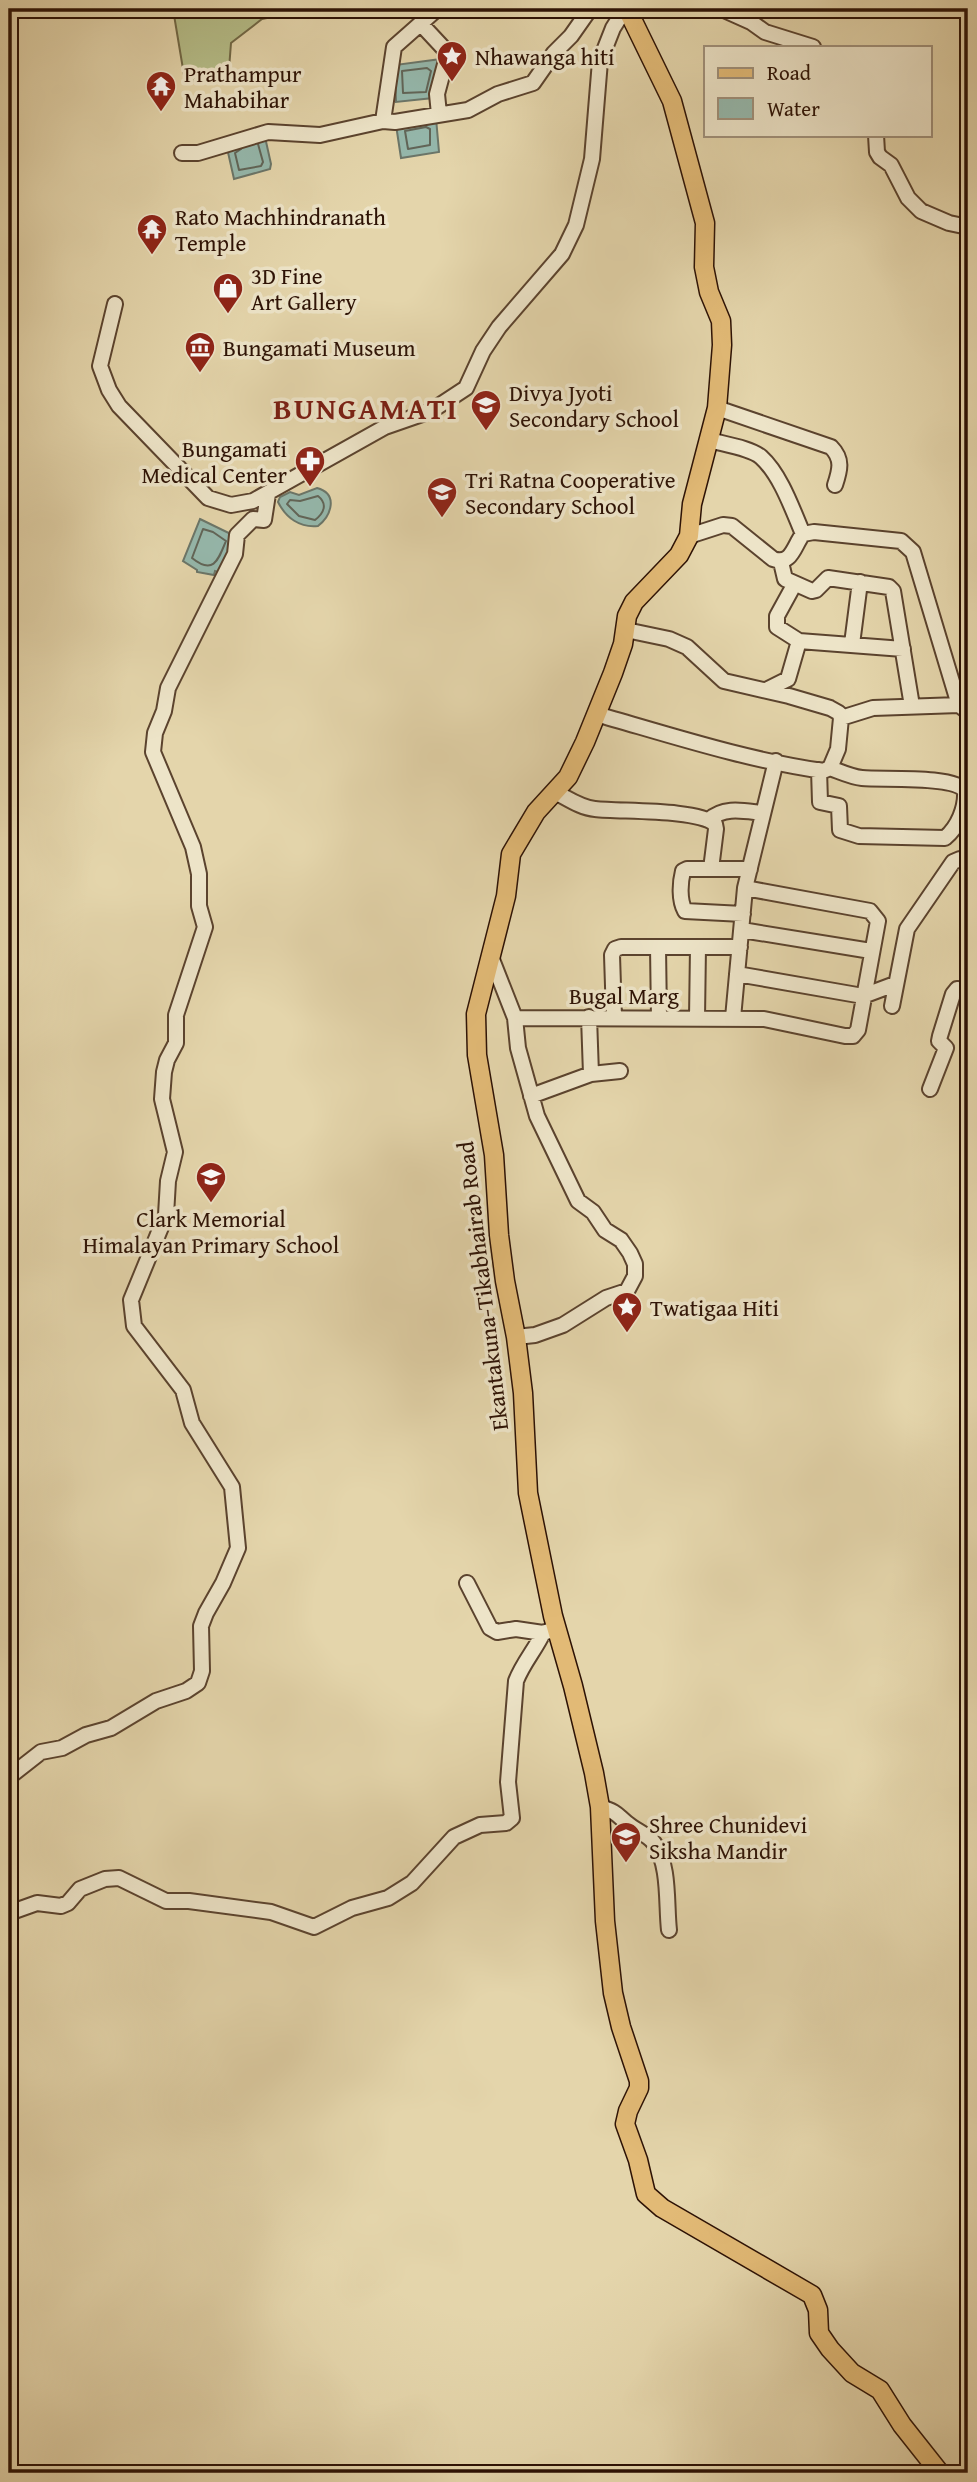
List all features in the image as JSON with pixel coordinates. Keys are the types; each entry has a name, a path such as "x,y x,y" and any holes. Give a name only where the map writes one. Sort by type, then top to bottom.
{"main road":[{"name":"Ekantakuna-Tikabhairab Road","path":"627,9 671,101 705,223 704,267 709,292 721,321 722,345 717,408 692,504 689,536 680,555 634,601 627,616 626,630 613,673 568,777 536,812 511,854 506,896 476,1014 477,1055 495,1164 499,1235 523,1392 528,1493 551,1626 579,1707 600,1807 613,1993 639,2081 639,2088 625,2124 638,2160 646,2194 662,2208 812,2295 818,2310 820,2333 830,2349 852,2373 880,2390 902,2425 940,2473"}],"street":[{"path":"383,121 394,47 437,9"},
{"path":"182,153 198,153 268,132 320,135 383,121 468,110 498,94 533,83 590,9"},
{"path":"116,304 100,366 109,390 119,406 208,498 231,505 253,501 386,427 431,411 466,388 483,351 499,327 562,254 576,225 592,159 600,61 613,28 627,9"},
{"path":"722,9 751,22 765,32 810,46"},
{"path":"421,24 447,53 438,94 439,114"},
{"path":"876,136 877,152 891,165 908,198 921,211 949,223 968,227"},
{"path":"717,408 831,447 838,454 840,468 835,485"},
{"path":"709,440 755,453 762,458 783,488 803,534"},
{"path":"9,1776 41,1752 62,1748 86,1735 111,1728 156,1701 186,1691 198,1683 202,1671 201,1626 238,1548 232,1488 192,1423 183,1390 134,1326 131,1300 166,1215 167,1181 175,1152 162,1099 164,1072 176,1044 176,1015 205,927 199,906 199,874 193,847 153,752 155,733 164,711 168,688 235,554 237,535 253,519 264,520 268,494"},
{"path":"689,536 723,525 732,526 781,562 792,553 803,534 814,532 901,541 908,546 913,552 964,708 873,708 841,718"},
{"path":"781,562 782,575 794,585 812,591 828,578 889,587 893,591 912,706"},
{"path":"852,644 860,582"},
{"path":"794,585 777,617 777,627 782,632 799,641 903,649"},
{"path":"596,714 703,745 825,769 860,778 956,783 965,791 967,802 945,838 859,836 840,830 839,806 820,803 825,769 838,749 841,718 839,713 766,690 724,681 687,647 669,639 626,630"},
{"path":"766,690 788,679 799,641"},
{"path":"733,1018 745,888 776,761"},
{"path":"555,792 594,809 709,820 715,824 716,829 711,869"},
{"path":"709,820 724,811 762,813"},
{"path":"892,1006 911,922 953,862 968,859"},
{"path":"743,914 685,911 681,905 683,871 750,869"},
{"name":"Bugal Marg","path":"515,1018 764,1019 845,1037 853,1035 858,1030 878,921 870,911 745,888"},
{"path":"742,930 871,951"},
{"path":"658,947 659,1018"},
{"path":"696,1018 698,947"},
{"path":"614,1017 614,949 740,947"},
{"path":"491,957 515,1018 518,1048 537,1116 578,1201 593,1212 605,1230 621,1240 635,1264 635,1276 627,1291 606,1298 563,1325 535,1335 516,1337"},
{"path":"737,974 863,996 895,984"},
{"path":"930,1089 945,1056 946,1048 939,1041 953,995 957,989 968,990"},
{"path":"589,1017 591,1074"},
{"path":"531,1096 591,1074 620,1071"},
{"path":"467,1583 489,1628 497,1632 551,1626"},
{"path":"9,1913 37,1903 61,1906 68,1903 80,1889 119,1878 166,1901 189,1900 271,1912 314,1927 352,1908 388,1898 412,1883 454,1838 480,1825 506,1822 512,1818 509,1782 516,1681 522,1666 551,1626"},
{"path":"600,1807 618,1812 627,1824 652,1840 659,1851 669,1930"}],"green space":[{"path":"173,9 302,11 262,19 231,43 228,82 185,81"}],"water":[{"path":"441,59 433,98 396,102 395,65"},
{"path":"436,118 439,152 401,158 396,125"},
{"path":"265,137 270,169 234,179 227,148"},
{"path":"317,488 328,495 331,505 323,522 318,526 294,521 278,502 280,497 290,492 299,495"},
{"path":"200,519 237,537 214,575 197,572 183,561"}],"place":[{"name":"Nhawanga hiti","path":"452,83"},
{"name":"Prathampur Mahabihar","path":"161,113"},
{"name":"Rato Machhindranath Temple","path":"152,256"},
{"name":"3D Fine Art Gallery","path":"228,315"},
{"name":"Bungamati Museum","path":"200,374"},
{"name":"Divya Jyoti Secondary School","path":"486,432"},
{"name":"Bungamati Medical Center","path":"310,488"},
{"name":"Tri Ratna Cooperative Secondary School","path":"442,519"},
{"name":"Clark Memorial Himalayan Primary School","path":"211,1204"},
{"name":"Twatigaa Hiti","path":"627,1334"},
{"name":"Shree Chunidevi Siksha Mandir","path":"626,1864"}],"district":[{"name":"BUNGAMATI","path":"366,408"}]}
